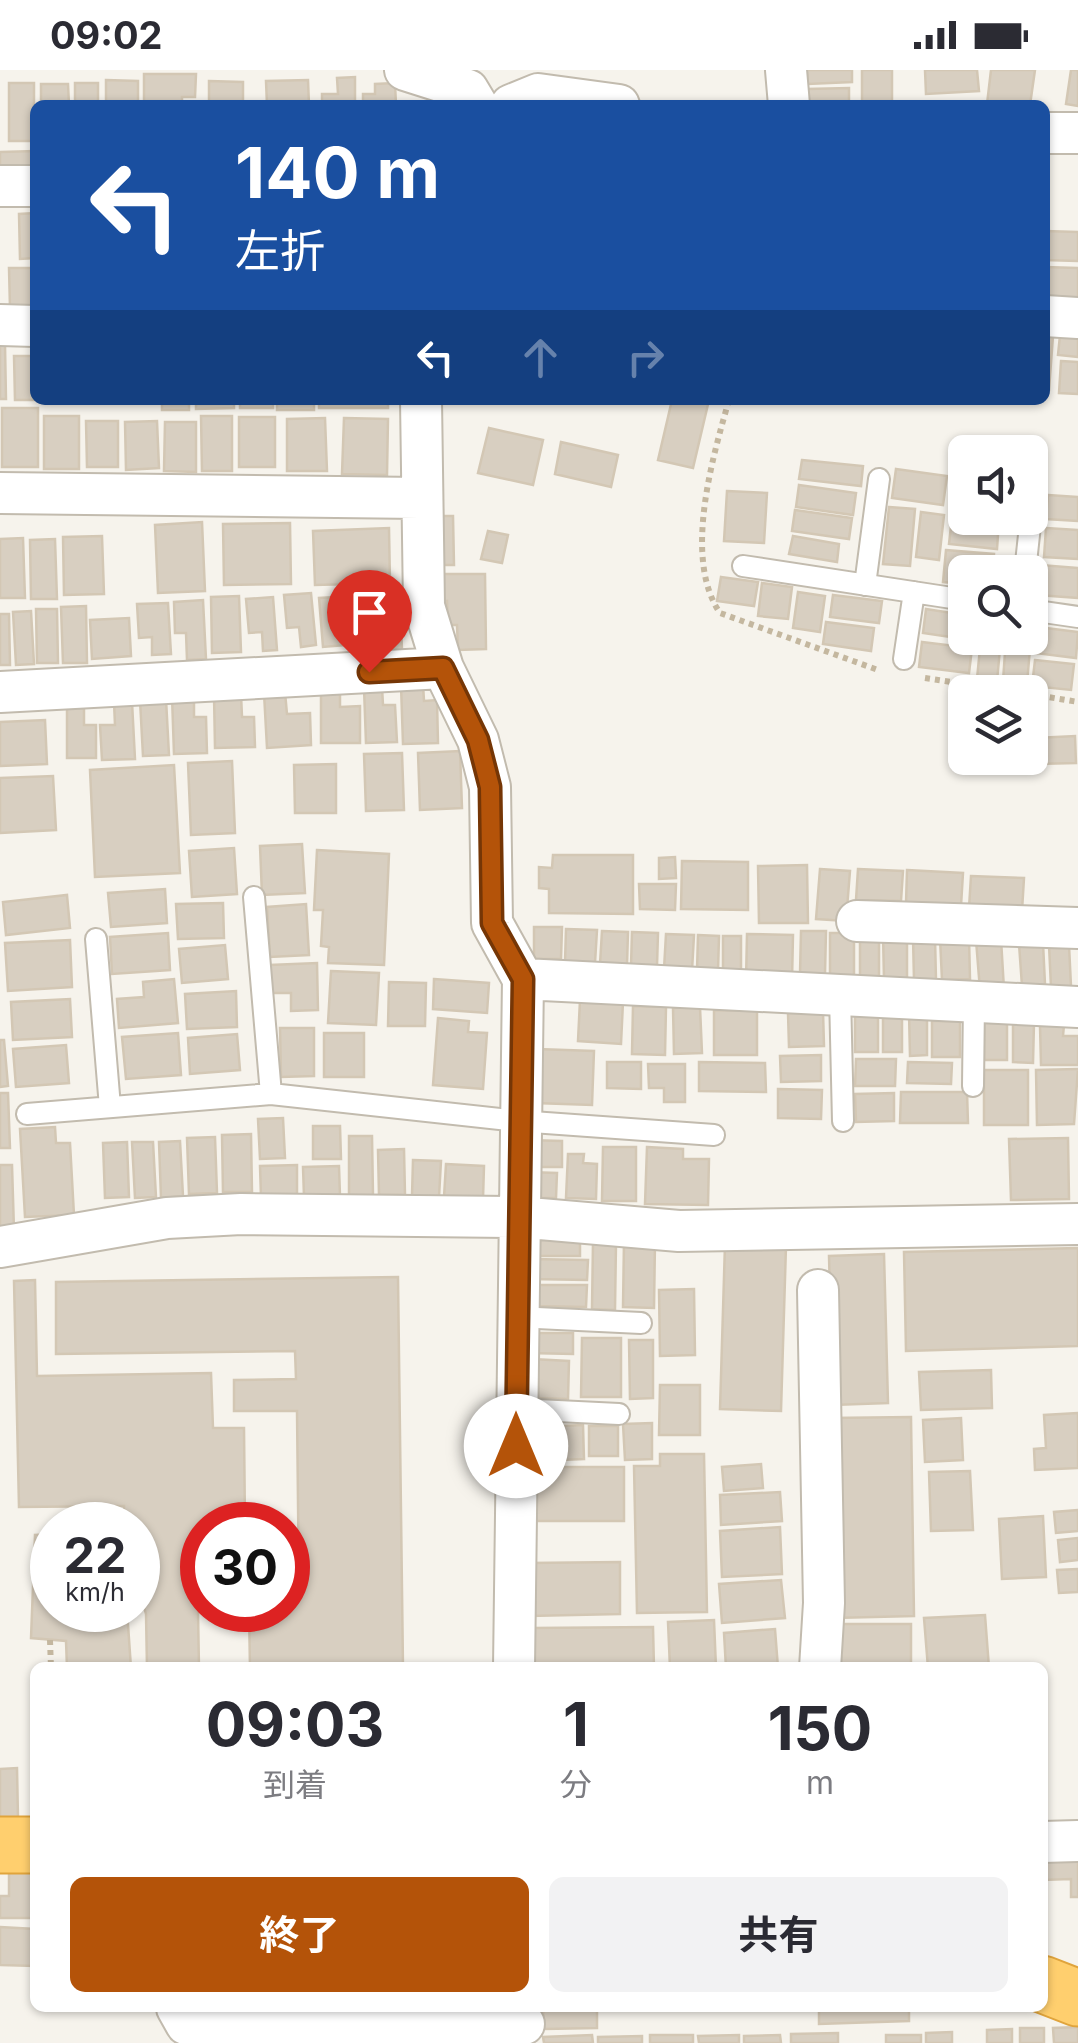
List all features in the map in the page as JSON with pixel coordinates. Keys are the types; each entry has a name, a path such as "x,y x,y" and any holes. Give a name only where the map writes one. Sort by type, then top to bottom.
{"highway":[{"path":"0,1845 30,1844"},
{"path":"1048,1986 1078,1998"}],"street":[{"path":"404,70 410,76 468,90 474,100"},
{"path":"786,70 788,100"},
{"path":"524,100 538,94 582,100"},
{"path":"1050,132 1078,133"},
{"path":"0,186 30,186"},
{"path":"1050,316 1078,318"},
{"path":"0,325 30,326"},
{"path":"421,405 419,498 424,606 443,668 478,740 490,787 492,923 523,979 518,1121 514,1662"},
{"path":"0,493 419,498"},
{"path":"0,692 443,668"},
{"path":"857,920 1078,928"},
{"path":"523,979 1078,1007"},
{"path":"0,1247 167,1218 222,1215 518,1217 679,1231 1078,1224"},
{"path":"818,1290 824,1602 820,1662"},
{"path":"1048,1842 1078,1841"},
{"path":"180,2012 186,2024 524,2025"}],"lane":[{"path":"865,585 878,478"},
{"path":"743,566 948,597"},
{"path":"904,658 914,592"},
{"path":"1048,613 1078,617"},
{"path":"254,897 271,1094"},
{"path":"96,939 110,1107"},
{"path":"840,995 844,1121"},
{"path":"974,1002 974,1086"},
{"path":"27,1114 271,1094 518,1121 714,1135"},
{"path":"516,1317 641,1324"},
{"path":"516,1409 619,1414"}],"path":[{"path":"728,405 706,478 705,590 720,613 883,672"},
{"path":"921,678 948,682"},
{"path":"1048,697 1078,702"},
{"path":"50,1640 51,1662"}],"building":[{"path":"807,70 852,70 852,82 808,84"},
{"path":"862,70 892,70 892,100 862,100"},
{"path":"925,70 977,70 979,91 926,94"},
{"path":"991,70 1035,70 1031,100 987,100"},
{"path":"1071,70 1078,70 1078,106 1066,104"},
{"path":"144,74 196,74 195,97 144,100"},
{"path":"355,77 355,100 322,100 322,94 338,94 337,78"},
{"path":"106,80 138,81 138,100 106,100"},
{"path":"308,80 309,100 267,100 266,81"},
{"path":"209,81 243,82 243,100 209,100"},
{"path":"9,83 34,83 30,141 9,141"},
{"path":"75,83 98,83 98,100 75,100"},
{"path":"395,83 396,100 363,100 363,94 375,94 375,84"},
{"path":"41,84 68,84 69,100 41,100"},
{"path":"849,88 849,100 808,100 807,89"},
{"path":"30,151 30,172 0,174 0,152"},
{"path":"30,213 30,258 20,259 19,214"},
{"path":"1050,231 1078,232 1078,261 1050,260"},
{"path":"1050,267 1078,268 1078,302 1050,301"},
{"path":"9,268 30,268 30,308 10,308"},
{"path":"1060,335 1078,336 1078,357 1058,355"},
{"path":"0,345 5,345 6,399 0,399"},
{"path":"14,356 30,356 30,400 15,400"},
{"path":"1061,361 1078,362 1078,394 1059,393"},
{"path":"162,405 189,405 189,410 162,410"},
{"path":"196,405 234,405 234,408 196,409"},
{"path":"240,405 273,405 273,408"},
{"path":"277,405 314,405 314,410 277,410"},
{"path":"319,405 388,405 388,408"},
{"path":"671,405 708,405 693,468 658,460"},
{"path":"2,408 38,408 38,467 2,467"},
{"path":"44,416 79,416 79,469 44,469"},
{"path":"201,416 232,416 232,471 202,471"},
{"path":"239,417 275,417 275,467 239,467"},
{"path":"325,418 327,471 287,471 287,419"},
{"path":"344,418 388,419 387,475 342,474"},
{"path":"86,421 118,421 118,467 87,467"},
{"path":"157,421 159,468 126,470 125,422"},
{"path":"165,422 196,422 196,472 164,471"},
{"path":"489,428 543,440 533,485 478,473"},
{"path":"561,442 618,455 611,487 555,474"},
{"path":"802,460 863,466 861,486 799,479"},
{"path":"896,469 947,476 943,505 892,498"},
{"path":"799,485 856,493 853,515 796,507"},
{"path":"727,491 767,493 764,543 724,541"},
{"path":"1048,495 1078,497 1078,521 1048,519"},
{"path":"889,507 915,509 910,566 883,564"},
{"path":"795,510 852,518 849,539 792,531"},
{"path":"921,512 944,515 939,560 916,557"},
{"path":"437,516 453,516 454,565 437,565"},
{"path":"202,522 205,591 158,593 155,525"},
{"path":"290,523 291,584 224,585 223,524"},
{"path":"389,528 390,583 315,585 313,531"},
{"path":"1048,528 1078,530 1078,559 1044,555"},
{"path":"488,531 508,535 502,563 481,559"},
{"path":"950,535 998,535 997,549 949,544"},
{"path":"102,536 104,594 64,595 63,537"},
{"path":"793,536 839,544 837,562 789,554"},
{"path":"23,538 25,598 0,598 0,539"},
{"path":"55,539 57,599 31,599 30,540"},
{"path":"946,550 994,554 948,555 948,582 943,582"},
{"path":"1048,566 1078,568 1078,598 1048,596"},
{"path":"440,574 485,574 486,649 458,650 457,625 448,625 447,601 440,602"},
{"path":"721,577 758,582 754,606 717,601"},
{"path":"762,583 792,587 788,619 758,616"},
{"path":"798,592 825,596 820,632 793,628"},
{"path":"311,593 316,645 301,647 299,627 287,628 284,595"},
{"path":"833,595 882,601 879,623 830,617"},
{"path":"239,596 241,652 212,653 211,597"},
{"path":"354,596 357,644 323,647 319,598"},
{"path":"400,596 402,650 367,652 365,597"},
{"path":"273,597 277,650 263,651 262,632 249,633 246,599"},
{"path":"203,600 206,659 187,660 186,633 175,633 174,602"},
{"path":"168,603 171,654 152,655 152,637 139,638 137,604"},
{"path":"86,606 87,663 63,663 61,607"},
{"path":"36,609 57,609 58,663 37,663"},
{"path":"926,609 948,612 948,637 923,633"},
{"path":"31,611 34,664 16,665 13,612"},
{"path":"0,614 9,614 10,665 0,665"},
{"path":"129,618 131,656 92,659 90,620"},
{"path":"826,622 874,628 871,651 823,644"},
{"path":"1048,628 1078,632 1076,658 1048,655"},
{"path":"922,642 948,645 948,655 971,655 969,673 919,667"},
{"path":"979,655 999,655 998,675 977,675"},
{"path":"1005,655 1029,655 1028,675 1003,675"},
{"path":"1035,660 1074,664 1071,690 1048,688 1048,675 1033,675"},
{"path":"423,684 424,701 437,700 438,743 403,744 401,685"},
{"path":"382,687 383,705 395,705 397,742 366,743 364,688"},
{"path":"321,690 340,690 340,707 360,706 360,743 321,743"},
{"path":"285,692 287,714 310,713 311,745 267,748 264,693"},
{"path":"241,694 242,717 254,717 255,747 215,748 214,695"},
{"path":"172,696 194,696 194,717 206,717 207,753 174,754"},
{"path":"166,699 169,755 143,756 140,700"},
{"path":"114,702 132,702 135,759 102,760 100,725 115,725"},
{"path":"67,704 84,705 84,725 96,725 96,758 67,758"},
{"path":"45,720 47,764 0,766 0,722"},
{"path":"1075,736 1076,763 1048,764 1048,737"},
{"path":"460,751 462,808 420,810 418,753"},
{"path":"402,753 404,810 366,811 364,754"},
{"path":"232,761 235,833 191,835 188,763"},
{"path":"336,764 336,813 295,813 294,765"},
{"path":"174,765 180,873 95,877 90,770"},
{"path":"53,776 56,830 0,833 0,778"},
{"path":"302,844 305,893 262,895 260,846"},
{"path":"234,848 237,894 192,897 189,851"},
{"path":"317,850 389,854 384,965 328,963 329,947 321,946 323,910 314,910"},
{"path":"553,855 633,855 633,914 549,913 549,889 539,888 539,867 552,868"},
{"path":"675,857 676,878 659,879 659,858"},
{"path":"682,861 748,862 748,910 681,909"},
{"path":"807,865 808,923 759,923 758,866"},
{"path":"820,869 850,871 846,921 816,919"},
{"path":"858,869 903,871 901,901 856,900"},
{"path":"907,870 963,873 961,906 906,903"},
{"path":"971,876 1024,878 1022,911 969,908"},
{"path":"639,884 676,884 675,910 640,909"},
{"path":"165,889 167,923 111,927 108,893"},
{"path":"67,895 70,928 6,935 3,902"},
{"path":"223,903 224,938 178,939 176,904"},
{"path":"306,904 309,955 270,957 267,907"},
{"path":"534,927 562,927 561,959 534,959"},
{"path":"566,929 597,930 595,963 565,962"},
{"path":"602,931 628,932 627,965 600,964"},
{"path":"801,931 826,931 825,974 800,974"},
{"path":"632,932 658,933 657,966 631,966"},
{"path":"168,933 170,970 112,974 110,937"},
{"path":"830,933 854,933 854,976 830,976"},
{"path":"860,933 879,933 879,978 860,978"},
{"path":"666,934 694,935 692,971 664,969"},
{"path":"747,934 793,935 792,981 746,980"},
{"path":"883,934 907,934 907,979 884,979"},
{"path":"698,935 719,936 718,972 697,971"},
{"path":"723,936 741,936 741,972 723,971"},
{"path":"913,937 935,937 936,980 914,980"},
{"path":"969,937 970,979 942,980 940,938"},
{"path":"1001,939 1004,989 980,990 976,940"},
{"path":"70,940 72,987 8,991 5,943"},
{"path":"1043,943 1045,984 1022,986 1019,944"},
{"path":"225,945 228,979 182,983 179,949"},
{"path":"1049,945 1069,945 1071,986 1051,987"},
{"path":"317,963 318,1010 291,1011 291,993 271,993 270,965"},
{"path":"331,971 379,973 376,1025 328,1023"},
{"path":"174,979 178,1023 119,1028 117,999 144,997 143,982"},
{"path":"434,979 489,983 487,1013 433,1009"},
{"path":"389,982 426,983 425,1026 388,1026"},
{"path":"236,991 237,1027 187,1029 185,994"},
{"path":"70,999 72,1037 13,1040 11,1002"},
{"path":"580,1000 623,1002 621,1044 578,1041"},
{"path":"633,1006 666,1007 665,1055 632,1054"},
{"path":"700,1007 702,1053 674,1054 673,1008"},
{"path":"714,1010 757,1011 757,1055 714,1055"},
{"path":"823,1011 824,1046 789,1047 788,1013"},
{"path":"855,1011 878,1011 878,1052 855,1052"},
{"path":"883,1011 902,1011 902,1052 883,1052"},
{"path":"909,1013 927,1013 927,1055 910,1056"},
{"path":"438,1018 469,1021 468,1032 487,1033 483,1089 433,1085"},
{"path":"932,1021 960,1021 960,1057 932,1057"},
{"path":"984,1021 1007,1021 1007,1060 984,1060"},
{"path":"1013,1022 1034,1023 1033,1063 1013,1062"},
{"path":"1064,1025 1063,1036 1078,1036 1078,1065 1041,1065 1040,1026"},
{"path":"280,1028 314,1028 314,1076 281,1077"},
{"path":"178,1033 181,1075 126,1079 122,1037"},
{"path":"324,1033 364,1033 364,1077 324,1077"},
{"path":"237,1034 240,1070 190,1074 188,1038"},
{"path":"0,1040 4,1040 8,1086 0,1087"},
{"path":"66,1045 69,1083 16,1087 13,1049"},
{"path":"537,1049 594,1051 592,1105 535,1103"},
{"path":"821,1055 821,1081 781,1082 780,1056"},
{"path":"856,1059 896,1059 895,1086 855,1086"},
{"path":"607,1062 641,1062 641,1089 607,1088"},
{"path":"699,1062 765,1063 766,1092 699,1091"},
{"path":"908,1062 952,1063 951,1084 907,1083"},
{"path":"648,1064 685,1064 685,1102 664,1102 664,1088 649,1088"},
{"path":"1078,1069 1074,1124 1037,1125 1036,1070"},
{"path":"984,1070 1028,1070 1028,1125 984,1125"},
{"path":"778,1089 822,1090 821,1119 778,1118"},
{"path":"901,1092 967,1092 968,1123 900,1123"},
{"path":"0,1093 8,1093 10,1148 0,1148"},
{"path":"894,1093 894,1121 856,1122 855,1094"},
{"path":"283,1118 285,1158 260,1159 258,1119"},
{"path":"313,1126 340,1126 341,1159 313,1159"},
{"path":"55,1127 56,1143 70,1143 74,1215 25,1217 20,1129"},
{"path":"251,1134 252,1192 223,1192 222,1135"},
{"path":"349,1136 372,1136 373,1195 349,1196"},
{"path":"215,1137 217,1193 189,1194 187,1138"},
{"path":"1068,1138 1069,1199 1011,1200 1009,1139"},
{"path":"527,1140 562,1141 562,1167 527,1167"},
{"path":"180,1141 183,1196 161,1198 159,1142"},
{"path":"127,1142 129,1197 105,1198 103,1143"},
{"path":"132,1142 153,1142 156,1197 135,1198"},
{"path":"603,1147 636,1147 636,1201 602,1201"},
{"path":"647,1147 683,1149 683,1159 709,1159 708,1205 645,1204"},
{"path":"404,1149 405,1195 379,1195 378,1150"},
{"path":"568,1154 584,1154 583,1163 597,1164 596,1199 566,1198"},
{"path":"413,1160 441,1161 439,1197 412,1196"},
{"path":"446,1164 484,1166 483,1199 444,1197"},
{"path":"0,1165 12,1165 14,1230 0,1230"},
{"path":"297,1165 297,1196 261,1197 260,1166"},
{"path":"339,1166 340,1196 304,1197 303,1167"},
{"path":"527,1172 557,1173 556,1198 527,1198"},
{"path":"532,1236 580,1236 580,1256 532,1256"},
{"path":"624,1241 655,1242 654,1308 623,1307"},
{"path":"593,1242 616,1243 615,1310 592,1309"},
{"path":"725,1244 786,1246 781,1411 720,1409"},
{"path":"1078,1248 1078,1346 906,1351 904,1252"},
{"path":"884,1254 888,1403 833,1405 829,1256"},
{"path":"530,1259 588,1260 587,1280 530,1279"},
{"path":"398,1277 403,1662 250,1662 249,1632 310,1632 310,1502 298,1502 297,1411 234,1411 234,1380 296,1379 295,1351 56,1354 56,1282"},
{"path":"35,1280 37,1376 211,1373 213,1428 244,1428 245,1502 180,1502 180,1632 198,1632 199,1662 147,1662 146,1632 160,1632 160,1502 30,1502 30,1507 19,1507 14,1281"},
{"path":"529,1285 587,1285 586,1307 529,1306"},
{"path":"694,1289 695,1355 660,1356 659,1290"},
{"path":"529,1333 573,1333 573,1354 528,1353"},
{"path":"582,1338 621,1338 621,1397 581,1397"},
{"path":"629,1340 653,1340 653,1398 630,1399"},
{"path":"532,1359 569,1361 568,1399 531,1398"},
{"path":"991,1370 992,1408 921,1410 919,1372"},
{"path":"660,1385 700,1385 700,1435 659,1435"},
{"path":"1078,1413 1078,1468 1035,1470 1034,1449 1046,1448 1044,1415"},
{"path":"911,1417 914,1616 834,1618 830,1418"},
{"path":"961,1418 963,1460 925,1462 923,1420"},
{"path":"652,1423 652,1459 625,1460 623,1424"},
{"path":"583,1425 584,1459 561,1460 560,1426"},
{"path":"589,1426 618,1426 618,1456 589,1456"},
{"path":"554,1427 556,1457 529,1458 528,1428"},
{"path":"660,1454 704,1454 707,1612 637,1613 634,1466 660,1466"},
{"path":"761,1464 763,1488 724,1491 722,1467"},
{"path":"529,1467 624,1467 624,1521 529,1521"},
{"path":"970,1471 973,1530 931,1531 929,1472"},
{"path":"780,1492 782,1521 721,1525 720,1495"},
{"path":"1078,1510 1078,1531 1056,1533 1054,1512"},
{"path":"1043,1516 1046,1577 1002,1579 999,1519"},
{"path":"780,1527 782,1574 722,1577 720,1531"},
{"path":"1078,1538 1078,1560 1060,1562 1058,1540"},
{"path":"620,1562 620,1614 529,1616 528,1563"},
{"path":"1078,1569 1078,1592 1059,1593 1057,1570"},
{"path":"781,1580 785,1618 722,1623 719,1584"},
{"path":"985,1615 989,1662 928,1662 924,1618"},
{"path":"714,1620 716,1662 670,1662 668,1622"},
{"path":"826,1624 911,1624 911,1662 827,1662"},
{"path":"653,1627 654,1662 534,1662 533,1628"},
{"path":"775,1629 778,1662 726,1662 724,1633"},
{"path":"31,1632 129,1632 131,1662 67,1662 66,1641 31,1638"},
{"path":"17,1768 18,1818 0,1819 0,1769"},
{"path":"1078,1857 1078,1897 1071,1897 1071,1879 1048,1880 1048,1858"},
{"path":"9,1865 30,1865 30,1918 0,1918 0,1896 9,1896"},
{"path":"0,1927 30,1929 30,1966 0,1965"},
{"path":"543,2012 597,2012 597,2028 544,2029"},
{"path":"819,2012 909,2012 909,2021 819,2024"},
{"path":"1078,2027 1078,2043 1054,2043 1053,2028"},
{"path":"1020,2028 1044,2028 1044,2043 1020,2043"},
{"path":"1012,2029 1012,2043 987,2043 987,2030"},
{"path":"952,2032 952,2043 926,2043 926,2033"},
{"path":"838,2033 838,2043 791,2043 791,2034"},
{"path":"592,2035 593,2043 544,2043 543,2037"},
{"path":"650,2035 693,2035 693,2043 650,2043"},
{"path":"739,2035 739,2043 699,2043 698,2036"},
{"path":"780,2035 781,2043 744,2043 744,2036"},
{"path":"886,2035 921,2035 921,2043 886,2043"},
{"path":"642,2036 642,2043 598,2043 598,2037"}],"route":[{"path":"369,672 443,668 478,740 490,787 492,923 523,979 516,1446"}]}
